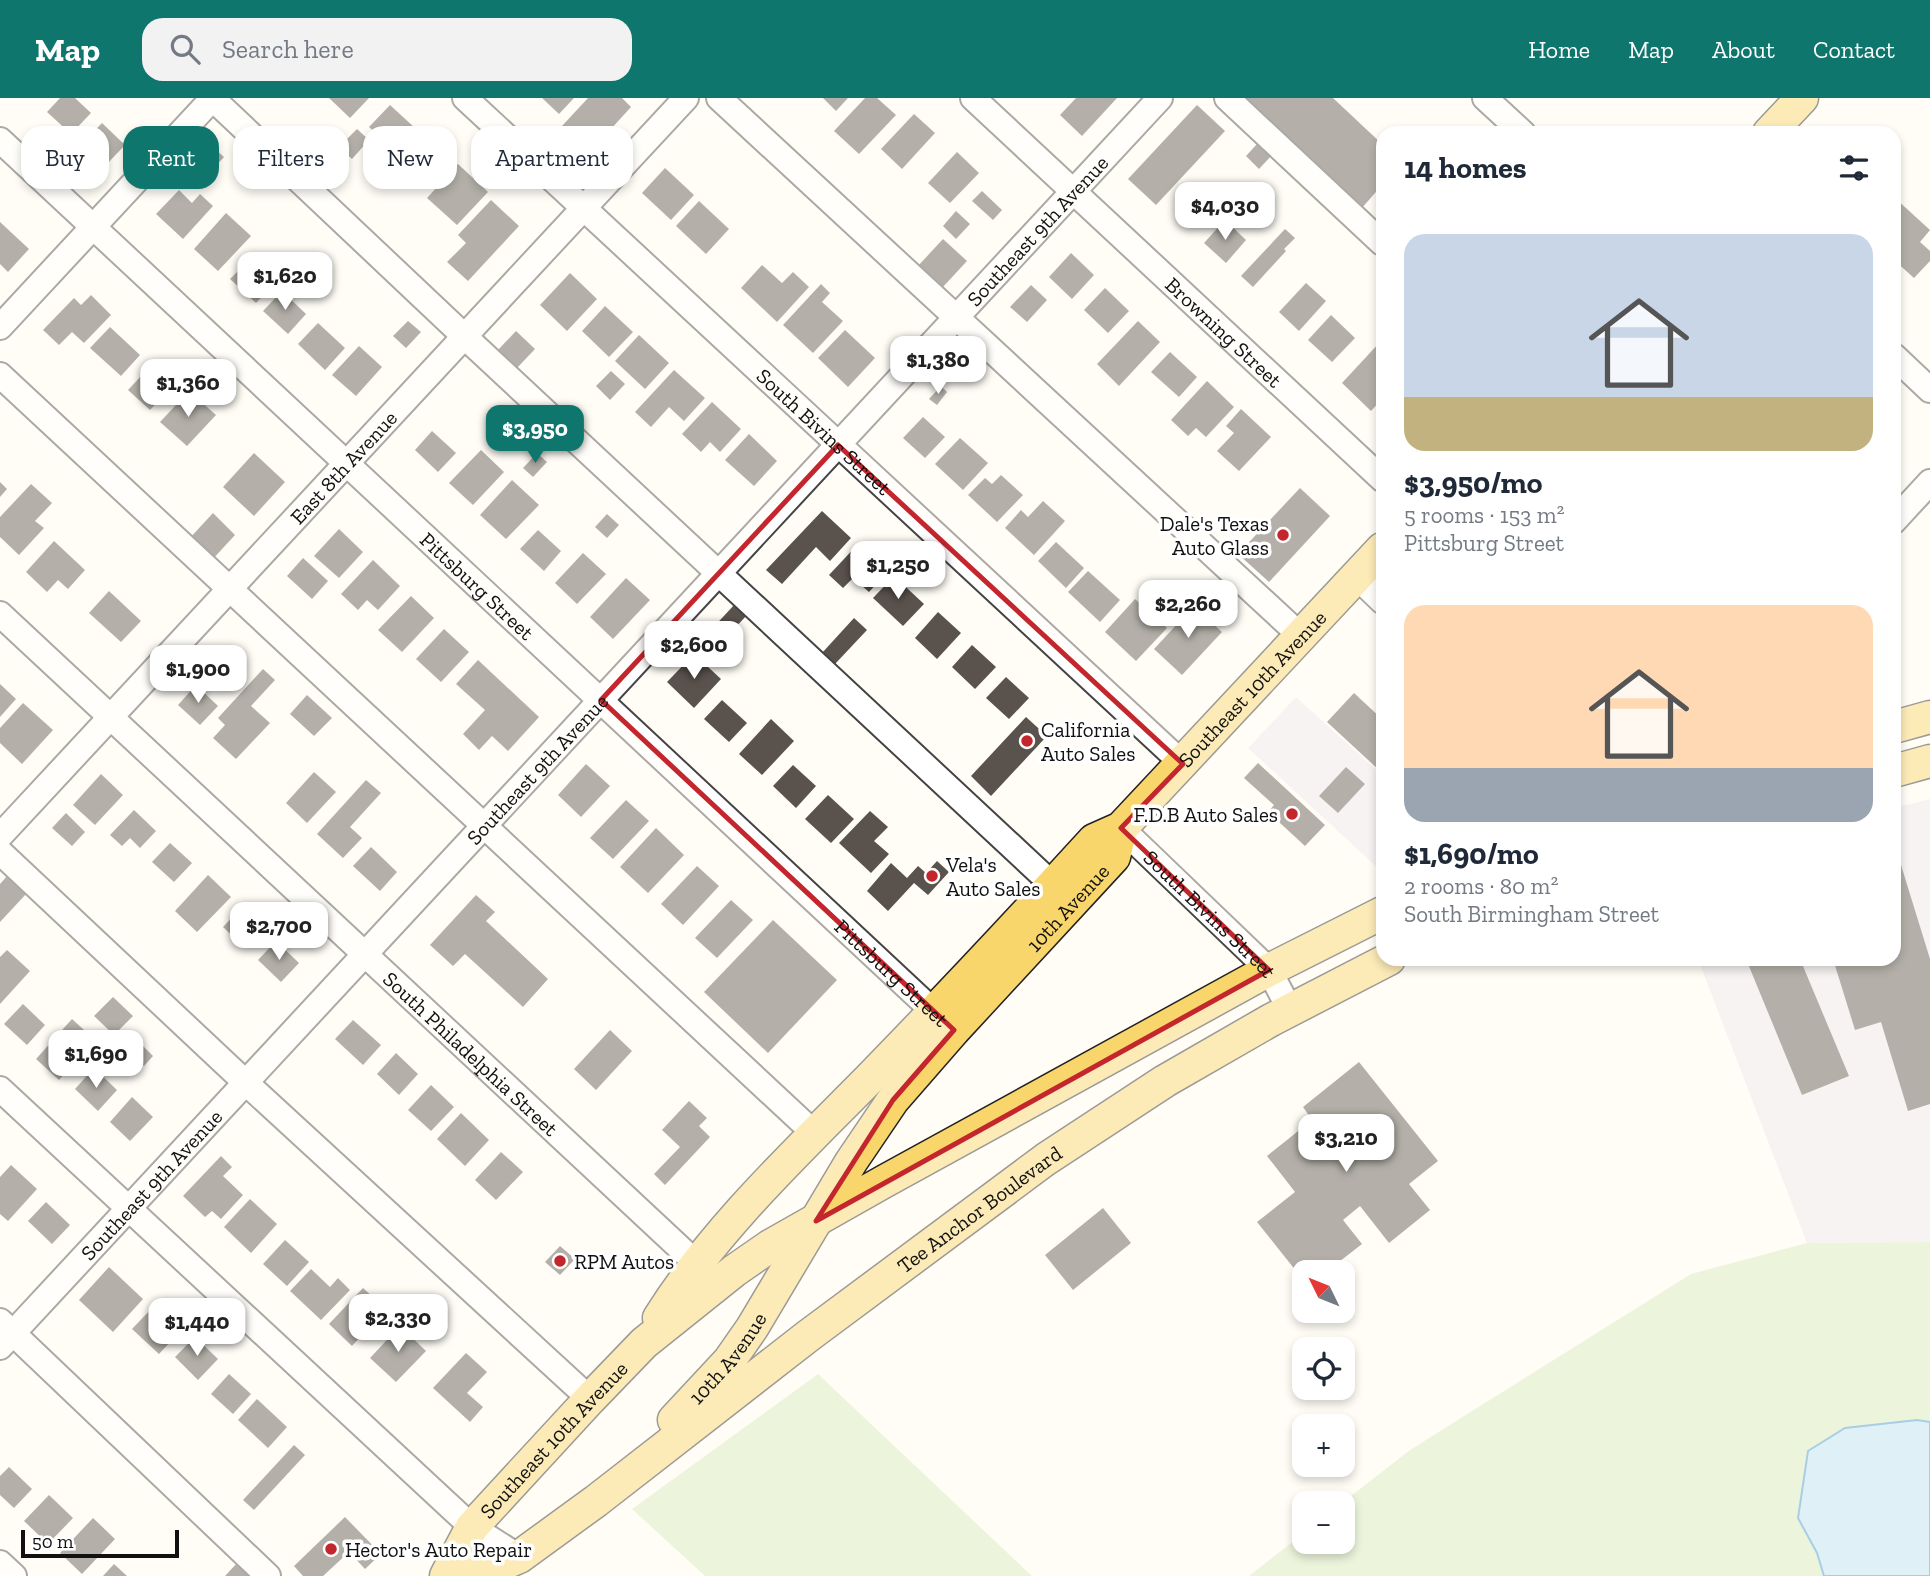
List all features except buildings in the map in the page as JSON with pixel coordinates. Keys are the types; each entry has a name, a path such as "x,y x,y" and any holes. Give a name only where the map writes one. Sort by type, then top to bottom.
{"main road":[{"path":"1776,126 1802,98"},
{"name":"Southeast 10th Avenue","path":"1121,828 1376,556"},
{"path":"1901,725 1930,717"},
{"path":"1901,769 1930,761"},
{"name":"10th Avenue","path":"596,1501 729,1361 752,1328 870,1131 944,1021 1053,885 1094,840 1121,828"},
{"name":"10th Avenue","path":"644,1343 696,1263 814,1134 944,1021 1114,858 1121,828"},
{"path":"644,1343 734,1271 770,1246 1269,970 1376,916"},
{"name":"Tee Anchor Boulevard","path":"596,1501 808,1336 1046,1159 1165,1081 1290,1010 1376,966"},
{"name":"Southeast 10th Avenue","path":"446,1576 472,1527 644,1343"},
{"path":"474,1576 519,1557 596,1501"}],"street":[{"path":"0,327 213,98 464,337 1053,885"},
{"name":"South Bivins Street","path":"465,98 1183,764"},
{"name":"East 8th Avenue","path":"0,836 686,98"},
{"path":"719,98 1302,637"},
{"name":"Browning Street","path":"973,98 1376,474"},
{"name":"Southeast 9th Avenue","path":"4,1334 127,1210 1160,98"},
{"path":"1227,98 1376,237"},
{"path":"1485,98 1515,126"},
{"name":"Pittsburg Street","path":"0,140 944,1021"},
{"path":"1901,363 1930,390"},
{"path":"0,375 814,1134"},
{"path":"1901,513 1930,482"},
{"path":"1357,577 1376,595"},
{"name":"South Philadelphia Street","path":"0,614 696,1263"},
{"name":"South Bivins Street","path":"1121,828 1269,970 1290,1010"},
{"path":"0,852 590,1399"},
{"path":"0,1089 127,1210 472,1527 519,1557"},
{"path":"4,1334 268,1576"},
{"path":"0,1563 14,1576"}],"highlighted area":[{"path":"838,445 1183,764 1121,828 1269,970 816,1221 893,1100 954,1030 601,700"}],"shaded area":[{"path":"1296,697 1376,770 1376,866 1248,748"},
{"path":"1930,799 1930,1242 1807,1243 1701,966 1901,966 1901,806"}],"green space":[{"path":"1930,1242 1930,1576 1249,1576 1292,1542 1292,1554 1355,1554 1355,1493 1410,1450 1691,1274 1807,1243"},
{"path":"818,1374 1032,1576 705,1576 632,1509"}],"water":[{"path":"1917,1420 1930,1422 1930,1576 1824,1576 1817,1553 1798,1518 1808,1451 1845,1428"}],"place":[{"name":"Dale's Texas Auto Glass","path":"1283,535"},
{"name":"California Auto Sales","path":"1027,741"},
{"name":"F.D.B Auto Sales","path":"1292,814"},
{"name":"Vela's Auto Sales","path":"932,876"},
{"name":"RPM Autos","path":"560,1261"},
{"name":"Hector's Auto Repair","path":"331,1549"}]}
